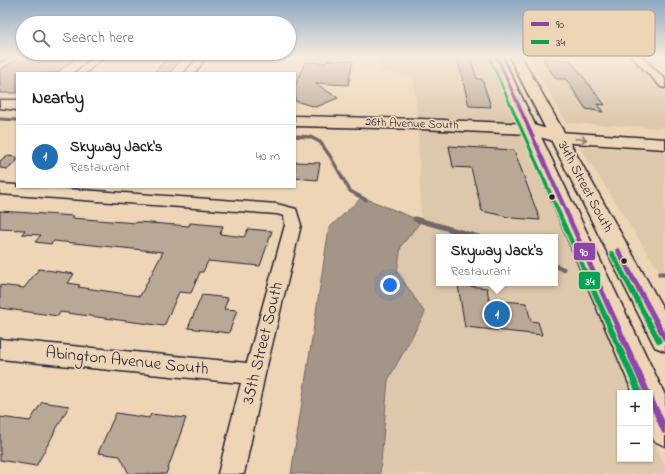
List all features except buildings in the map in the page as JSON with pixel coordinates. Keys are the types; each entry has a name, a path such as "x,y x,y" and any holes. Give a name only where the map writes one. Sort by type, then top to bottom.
{"main road":[{"name":"34th Street South","path":"506,78 647,390"},
{"name":"34th Street South","path":"527,78 665,338"},
{"path":"0,104 16,105"},
{"name":"26th Avenue South","path":"296,120 529,129 665,144"},
{"name":"26th Avenue South","path":"555,131 665,132"},
{"path":"653,404 665,430"}],"street":[{"name":"35th Street South","path":"0,189 277,209 291,213 293,225 254,374 231,474"},
{"name":"Abington Avenue South","path":"0,349 254,374"}],"shaded area":[{"path":"413,78 501,78 522,126 418,120"},
{"path":"541,78 651,78 665,93 665,128 567,123"},
{"path":"418,127 525,133 634,390 617,390 617,462 653,462 653,437 665,466 665,474 380,474 388,380 425,313 397,272 401,246 421,220"},
{"path":"580,147 665,151 665,280"},
{"path":"362,197 421,221 401,246 397,272 425,313 388,380 380,474 291,474 329,228"}],"waterway":[{"path":"0,119 16,120"},
{"path":"296,136 310,137 320,142 330,156 350,191 366,200"},
{"path":"415,219 468,234"},
{"path":"558,267 563,269"},
{"path":"660,274 665,274"}],"transit line":[{"name":"34","path":"499,78 639,390"},
{"name":"90","path":"506,78 647,390"},
{"name":"90","path":"618,250 665,338"},
{"name":"34","path":"612,253 659,341"},
{"name":"90","path":"653,404 665,430"}],"place":[{"name":"Skyway Jack's","path":"497,314"}]}
